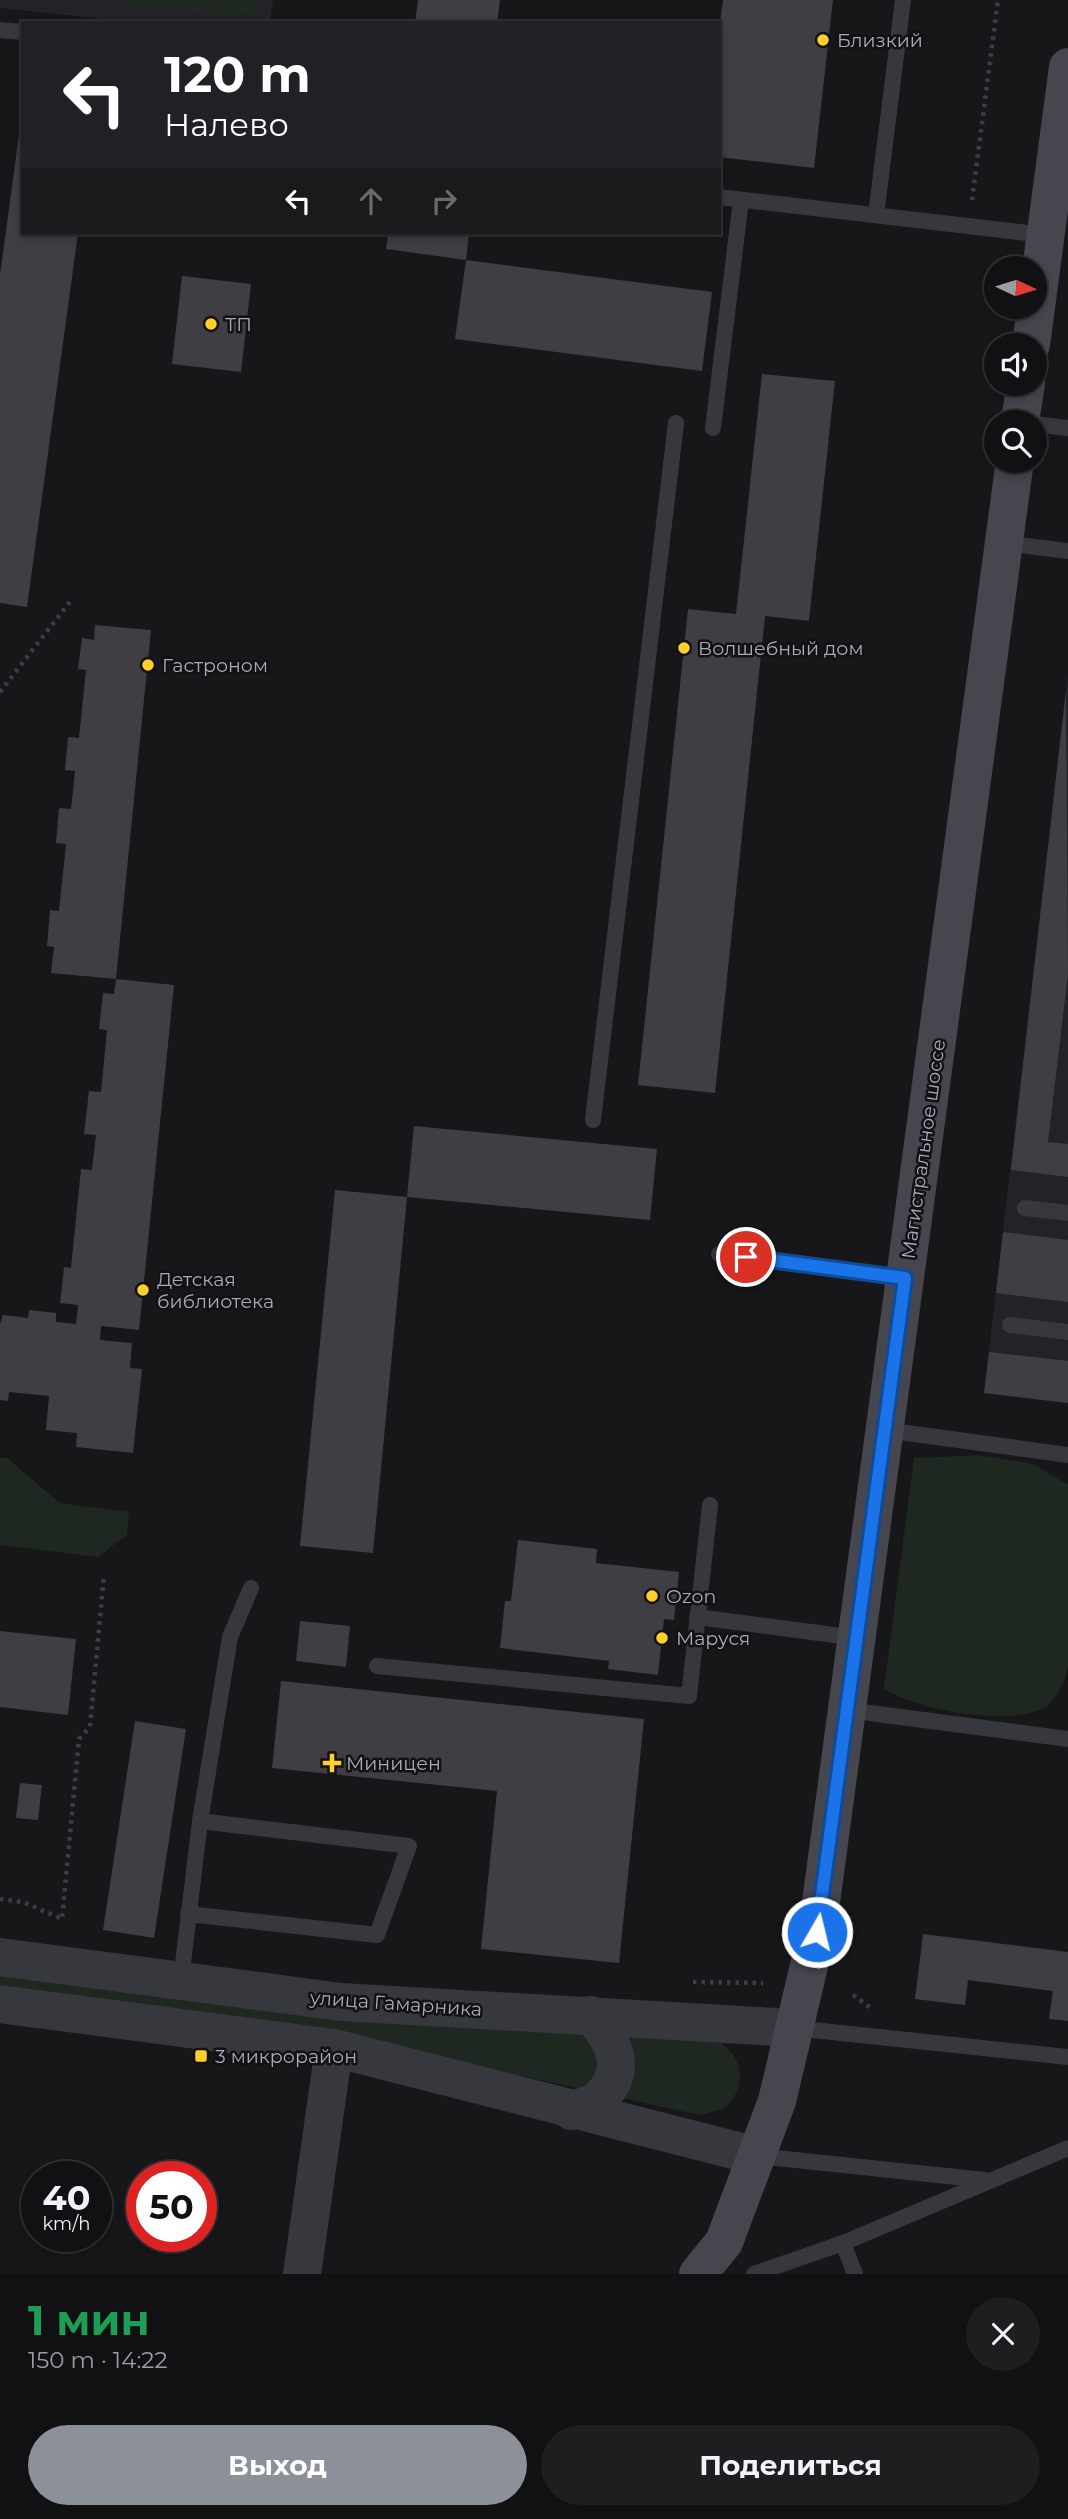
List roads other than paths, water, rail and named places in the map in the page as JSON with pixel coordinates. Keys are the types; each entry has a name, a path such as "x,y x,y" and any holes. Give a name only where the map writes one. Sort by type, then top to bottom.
{"main road":[{"path":"1033,333 1068,67"},
{"name":"Магистральное шоссе","path":"698,2274 724,2242 777,2101 817,1932 1013,473"}],"street":[{"name":"улица Гамарника","path":"0,1957 341,2002 794,2028"},
{"path":"0,2004 334,2048 571,2111 757,2156"},
{"path":"571,2111 600,2098 615,2077 616,2053 607,2032 590,2015"},
{"path":"302,2274 334,2048"}],"lane":[{"path":"876,215 903,0"},
{"path":"0,30 21,32"},
{"path":"721,197 1045,235"},
{"path":"713,428 741,200"},
{"path":"593,1120 676,423"},
{"path":"1047,426 1068,428"},
{"path":"1004,543 1068,551"},
{"path":"1025,1208 1068,1213"},
{"path":"719,1254 905,1278"},
{"path":"1010,1325 1068,1332"},
{"path":"885,1430 1068,1454"},
{"path":"377,1666 689,1696 710,1505"},
{"path":"181,1981 200,1821 230,1637 251,1588"},
{"path":"697,1617 857,1638"},
{"path":"847,1710 1068,1738"},
{"path":"188,1914 377,1935 409,1846 200,1821"},
{"path":"794,2028 1068,2057"},
{"path":"754,2274 843,2243 1068,2148"},
{"path":"757,2156 988,2180"},
{"path":"843,2243 855,2274"}],"place":[{"name":"Близкий","path":"823,40"},
{"name":"ТП","path":"211,324"},
{"name":"Волшебный дом","path":"684,648"},
{"name":"Гастроном","path":"148,665"},
{"name":"Детская библиотека","path":"143,1290"},
{"name":"Ozon","path":"652,1596"},
{"name":"Маруся","path":"662,1638"},
{"name":"Миницен","path":"332,1763"},
{"name":"3 микрорайон","path":"201,2056"}]}
